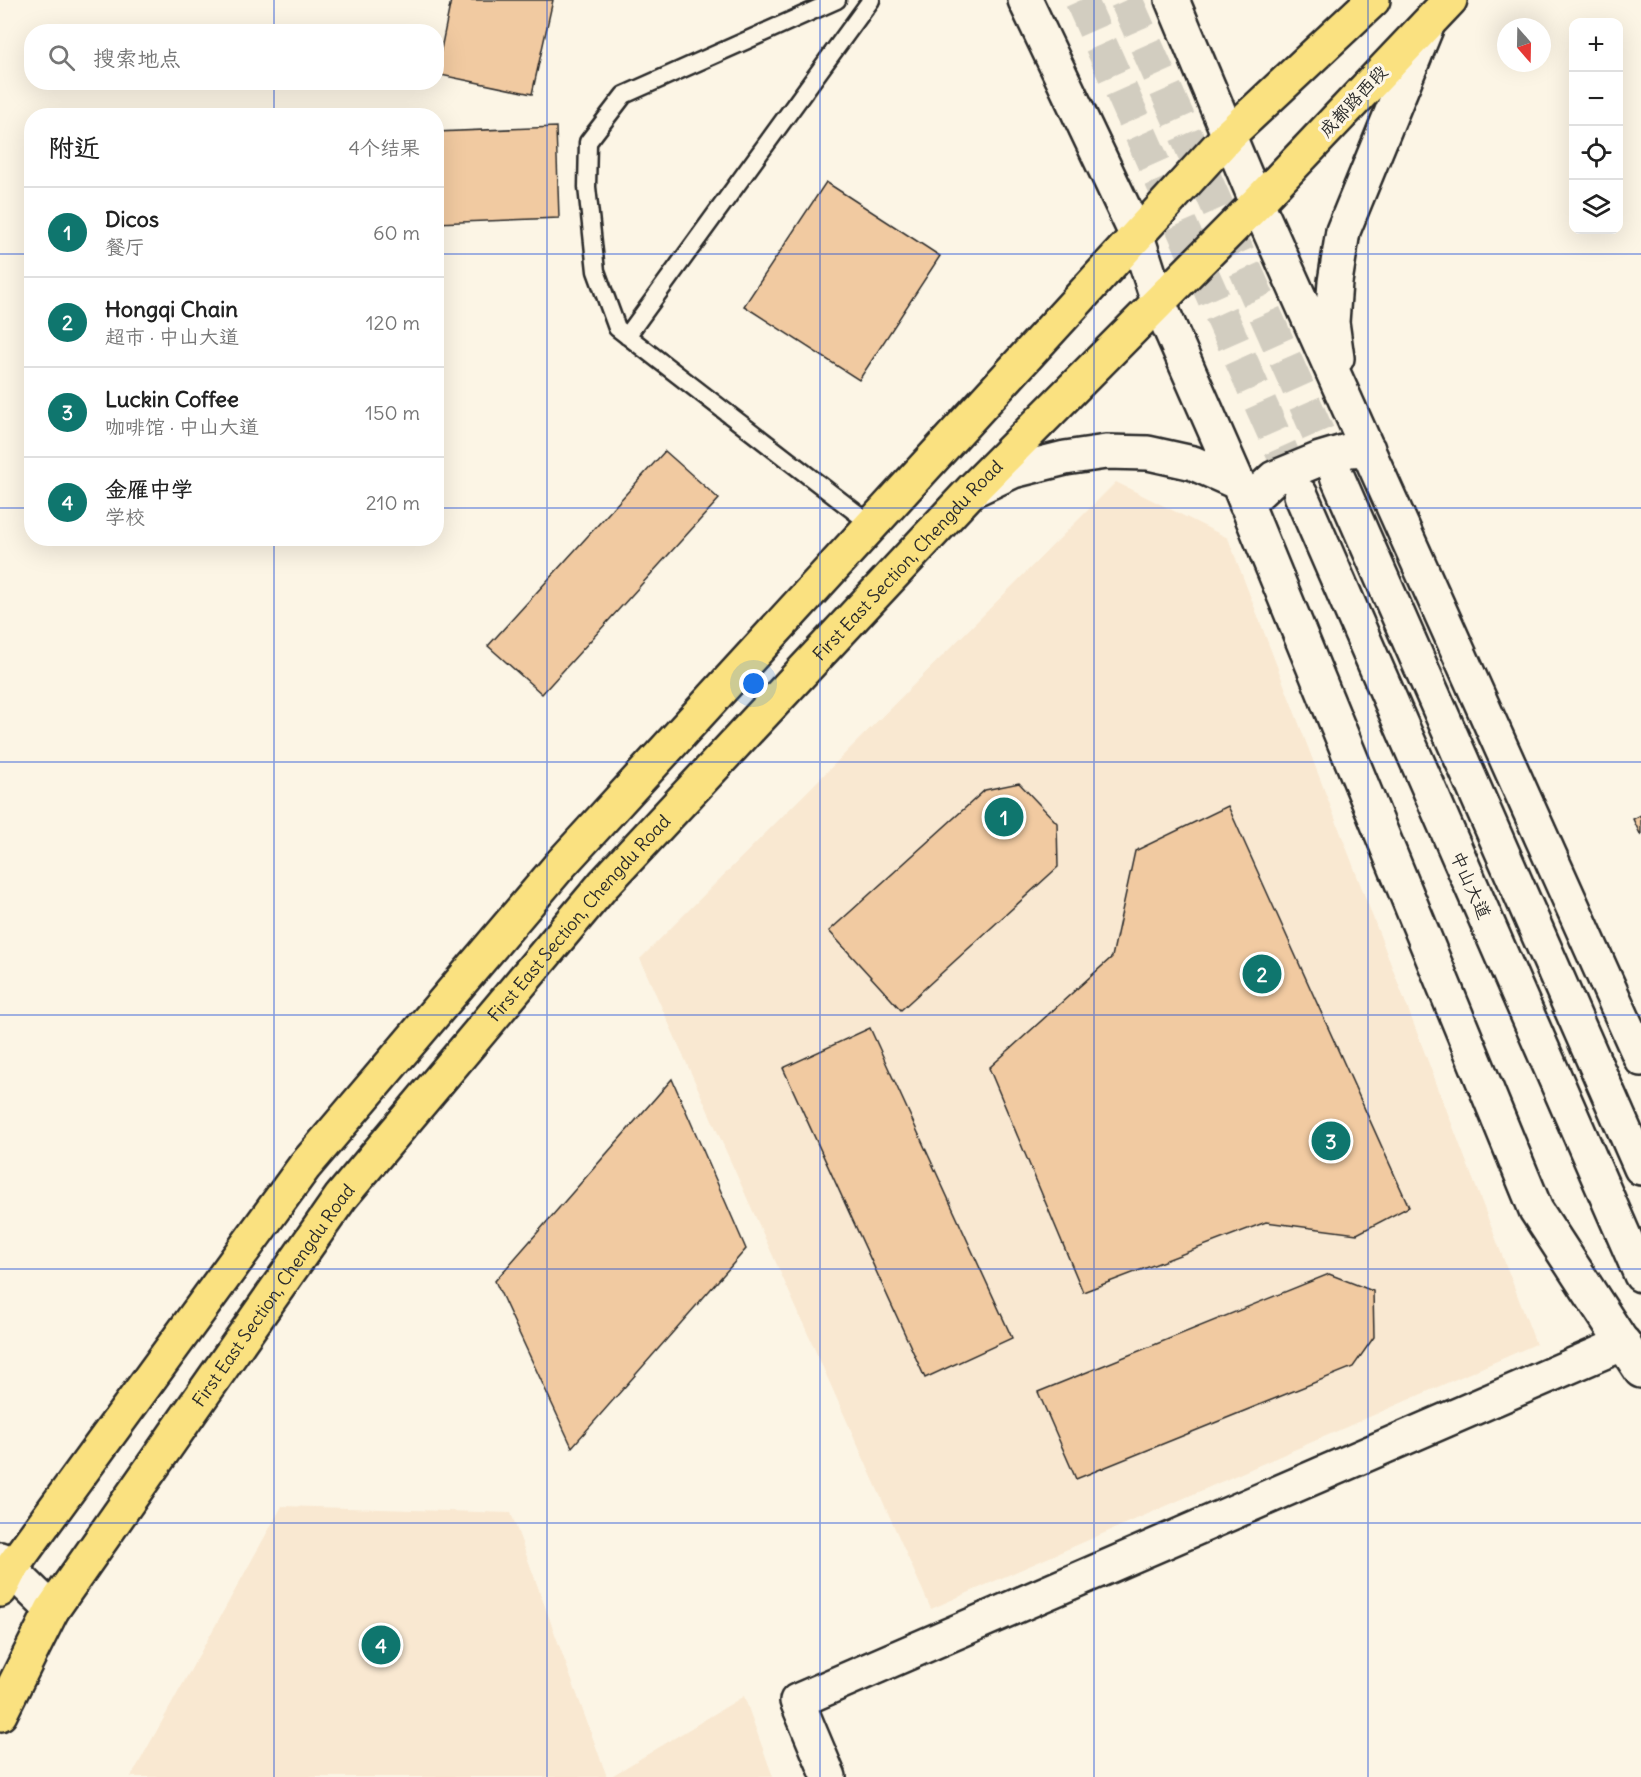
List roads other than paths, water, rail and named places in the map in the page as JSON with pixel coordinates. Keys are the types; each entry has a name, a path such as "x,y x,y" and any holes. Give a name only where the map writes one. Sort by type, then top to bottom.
{"highway":[{"path":"3,1573 304,1167 561,864 1229,135 1373,0"},
{"name":"成都路西段","path":"1257,203 1439,11"},
{"name":"First East Section, Chengdu Road","path":"0,1714 52,1610 341,1197 604,884 971,490 1257,203"}],"street":[{"path":"1025,0 1137,236 1158,302 1242,494 1536,1210 1641,1371"},
{"path":"1172,0 1257,203 1641,1059"},
{"path":"1341,390 1332,322 1335,282 1343,231 1439,11"},
{"path":"1242,494 1320,459 1350,450 1368,449"},
{"path":"971,490 1013,471 1065,458 1106,452 1148,453 1193,463 1242,494"},
{"path":"1337,476 1641,1168"},
{"name":"中山大道","path":"1301,495 1641,1275"},
{"path":"829,1777 797,1701 1624,1343"},
{"path":"3,1573 52,1610"}],"lane":[{"path":"837,0 624,95 588,142 587,187 596,272 617,328 872,525"},
{"path":"627,336 871,0"}],"tunnel":[{"path":"1081,0 1301,495"},
{"path":"1126,0 1337,476"}],"place":[{"name":"Dicos","path":"1004,817"},
{"name":"Hongqi Chain","path":"1262,974"},
{"name":"Luckin Coffee","path":"1331,1141"},
{"name":"金雁中学","path":"381,1645"}]}
